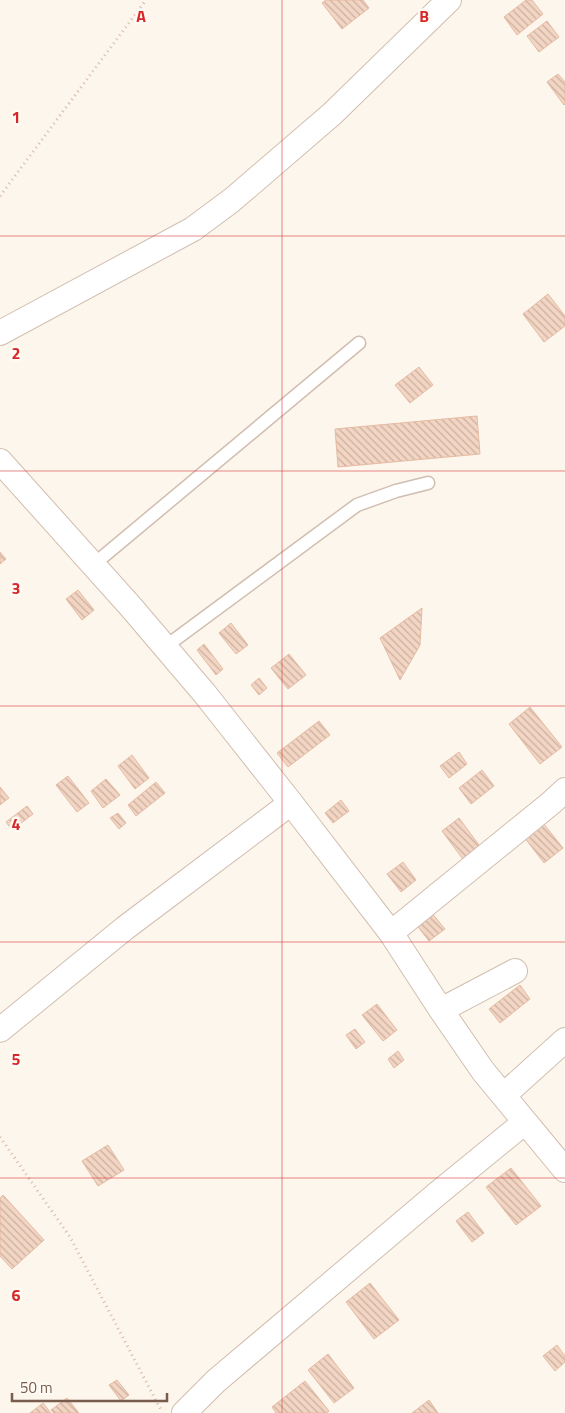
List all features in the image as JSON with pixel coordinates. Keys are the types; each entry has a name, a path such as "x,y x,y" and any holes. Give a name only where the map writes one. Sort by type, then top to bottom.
{"street":[{"path":"0,333 193,229 232,200 332,114 449,0"},
{"path":"0,462 206,694 391,934 483,1071 565,1170"},
{"path":"391,934 552,803 565,790"},
{"path":"0,1030 125,928 291,803"},
{"path":"441,1010 515,971"},
{"path":"504,1095 565,1040"},
{"path":"184,1413 216,1381 525,1122"}],"lane":[{"path":"93,565 359,343"},
{"path":"165,647 358,505 396,491 428,483"}],"path":[{"path":"0,196 146,0"},
{"path":"0,1136 70,1237 163,1413"}],"building":[{"path":"326,0 363,0 369,8 342,29 322,3"},
{"path":"526,0 532,0 543,14 517,35 504,17"},
{"path":"547,21 559,37 539,52 527,36"},
{"path":"558,74 565,82 564,105 547,82"},
{"path":"548,294 565,316 565,326 544,342 523,314"},
{"path":"419,367 433,385 410,403 395,385"},
{"path":"477,416 480,454 338,467 335,429"},
{"path":"0,552 6,559 0,564"},
{"path":"78,590 94,610 82,620 66,599"},
{"path":"422,608 420,645 400,680 380,638"},
{"path":"231,623 248,645 236,654 219,633"},
{"path":"204,644 223,669 216,675 197,650"},
{"path":"289,654 306,675 288,689 271,668"},
{"path":"259,678 267,688 259,695 251,685"},
{"path":"530,707 562,747 540,764 509,724"},
{"path":"319,721 330,735 288,767 277,753"},
{"path":"459,752 467,764 449,778 440,766"},
{"path":"132,755 149,778 135,789 118,766"},
{"path":"482,770 494,786 471,804 459,788"},
{"path":"68,776 89,803 77,812 56,785"},
{"path":"106,779 120,795 103,808 91,791"},
{"path":"156,782 165,793 136,816 128,805"},
{"path":"0,787 9,798 0,805"},
{"path":"341,800 349,811 333,823 325,813"},
{"path":"27,806 33,814 12,830 6,822"},
{"path":"118,813 126,823 119,829 110,818"},
{"path":"459,818 482,849 465,862 442,831"},
{"path":"543,823 563,848 544,863 524,837"},
{"path":"403,862 416,880 401,892 387,874"},
{"path":"431,912 445,929 429,941 415,923"},
{"path":"520,985 530,999 500,1023 489,1009"},
{"path":"377,1004 397,1030 383,1041 362,1015"},
{"path":"355,1029 365,1042 356,1049 346,1035"},
{"path":"398,1051 404,1060 394,1068 388,1059"},
{"path":"108,1145 124,1170 98,1186 82,1161"},
{"path":"511,1168 541,1206 516,1225 486,1187"},
{"path":"3,1195 44,1240 12,1269 0,1256 0,1198"},
{"path":"468,1212 484,1233 472,1242 456,1221"},
{"path":"370,1283 399,1320 374,1339 346,1302"},
{"path":"557,1345 565,1356 565,1362 555,1371 543,1356"},
{"path":"328,1354 354,1388 334,1403 308,1370"},
{"path":"117,1380 129,1395 121,1401 109,1385"},
{"path":"305,1381 329,1411 327,1413 276,1413 272,1407"},
{"path":"67,1398 79,1413 54,1413 51,1410"},
{"path":"429,1400 438,1413 412,1413"},
{"path":"43,1403 51,1413 30,1413"}]}
